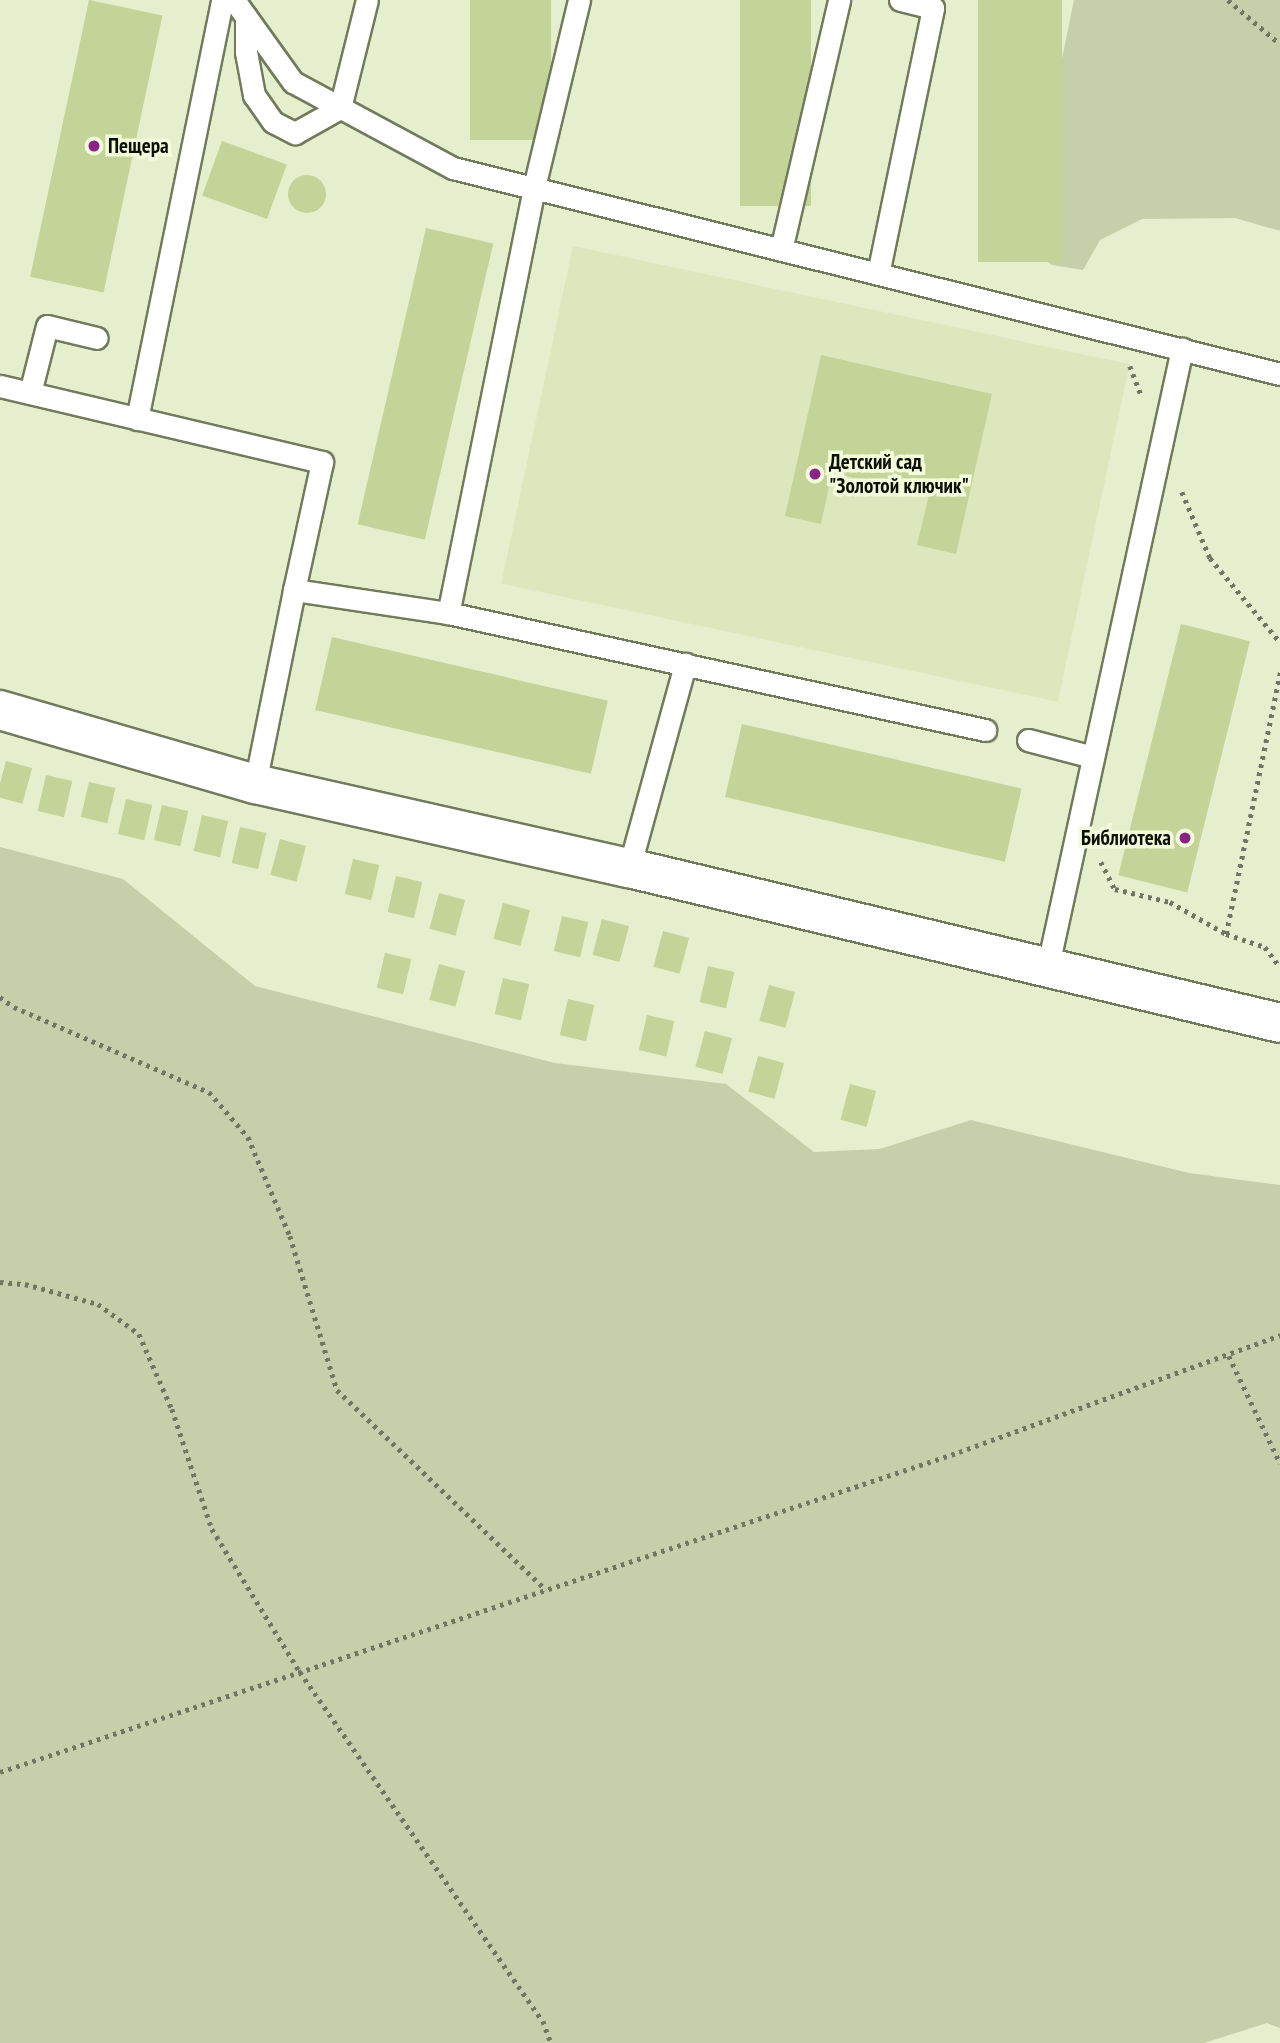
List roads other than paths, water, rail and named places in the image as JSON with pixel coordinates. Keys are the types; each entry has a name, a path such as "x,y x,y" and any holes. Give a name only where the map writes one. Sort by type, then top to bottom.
{"street":[{"path":"0,710 255,783 1280,1023"}],"lane":[{"path":"137,419 222,0"},
{"path":"240,9 254,95 273,122 295,133 340,107 367,0"},
{"path":"448,613 534,188 579,0"},
{"path":"781,250 839,0"},
{"path":"878,274 933,8 900,0"},
{"path":"240,9 293,82 453,168 1280,374"},
{"path":"30,393 47,326 97,338"},
{"path":"1047,970 1182,349"},
{"path":"0,386 321,462 255,783"},
{"path":"294,590 448,613 985,730"},
{"path":"629,869 685,664"},
{"path":"1028,740 1093,757"}],"place":[{"name":"Пещера","path":"94,146"},
{"name":"Детский сад \"Золотой ключик\"","path":"815,474"},
{"name":"Библиотека","path":"1185,838"}]}
